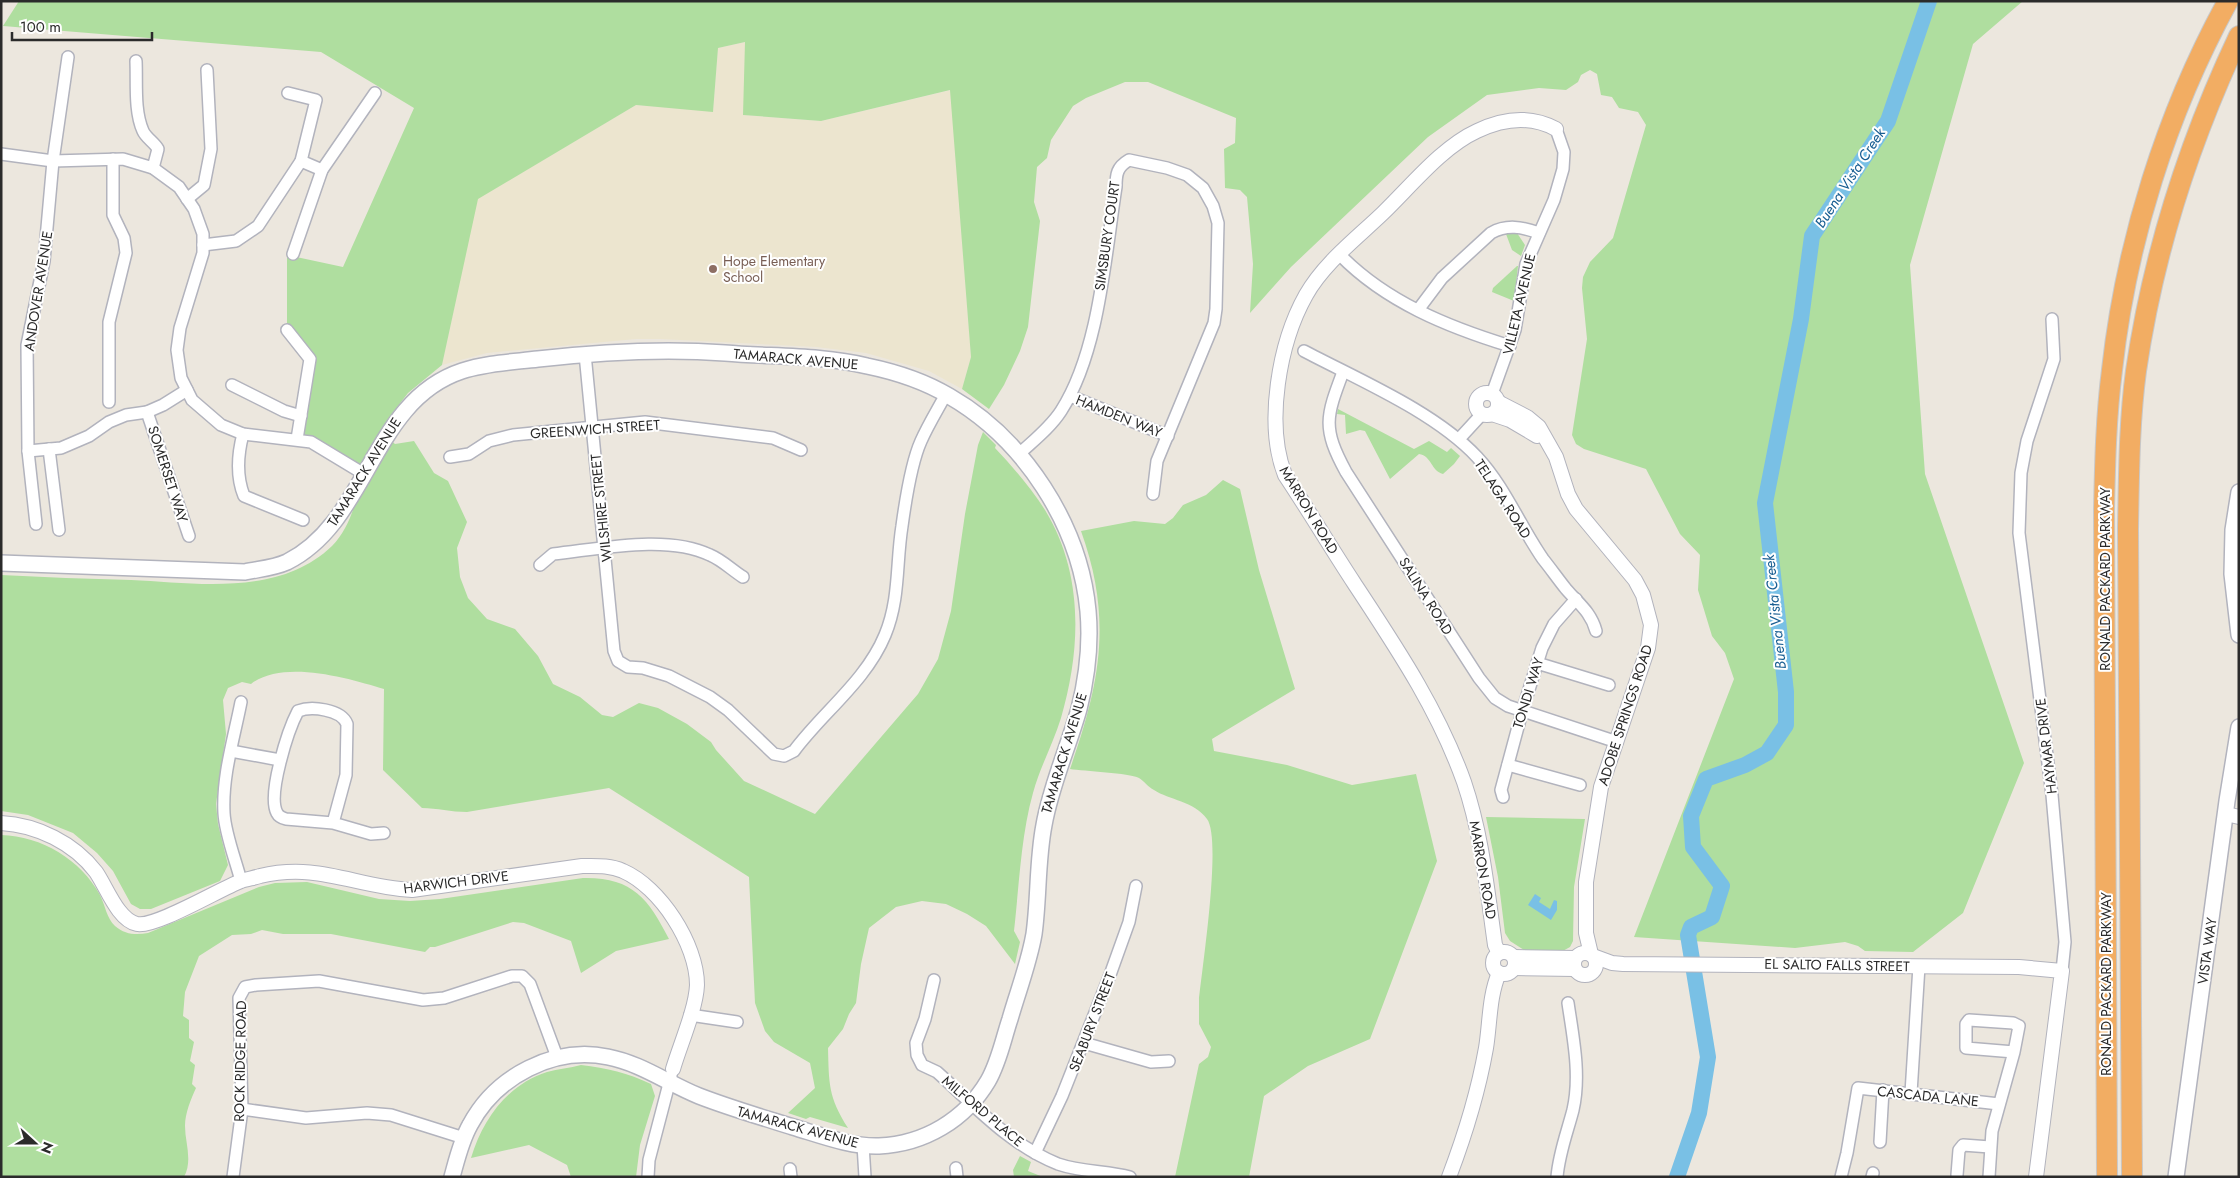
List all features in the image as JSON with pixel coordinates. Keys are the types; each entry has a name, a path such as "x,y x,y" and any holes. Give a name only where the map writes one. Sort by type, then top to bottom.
{"highway":[{"name":"RONALD PACKARD PARKWAY","path":"2107,1177 2104,510 2105,450 2112,369 2125,291 2151,187 2184,94 2228,1"},
{"name":"RONALD PACKARD PARKWAY","path":"2132,1177 2128,529 2132,415 2144,326 2164,234 2203,114 2239,36"}],"main road":[{"name":"TAMARACK AVENUE","path":"1,563 245,572 274,567 289,561 319,540 338,517 403,410 429,387 449,376 483,366 585,354 672,350 851,363 906,376 946,394 974,412 1003,437 1037,478 1059,513 1081,574 1087,607 1089,642 1086,679 1078,713 1048,800 1041,841 1034,932 1029,958 993,1070 985,1086 972,1103 947,1125 921,1138 879,1146 863,1145 826,1137 731,1108 671,1076 610,1057 577,1054 557,1057 534,1066 499,1087 484,1102 464,1138 452,1177"},
{"path":"2239,492 2232,530 2232,574 2239,635"},
{"name":"VISTA WAY","path":"2176,1177 2232,815 2239,726"}],"street":[{"name":"ANDOVER AVENUE","path":"36,524 28,451 28,345 44,261 53,161 68,57"},
{"path":"136,61 140,122 144,134 158,149 153,168"},
{"path":"187,198 204,185 211,149 207,70"},
{"path":"203,245 236,241 258,226 301,161 316,100 288,93"},
{"path":"293,254 322,170 375,93"},
{"name":"MARRON ROAD","path":"1499,953 1495,945 1484,861 1464,782 1438,718 1402,657 1285,475 1279,459 1276,438 1277,402 1280,367 1286,342 1306,296 1318,278 1340,255 1446,152 1476,131 1498,122 1519,118 1542,121 1556,129"},
{"name":"VILLETA AVENUE","path":"1459,439 1491,406 1510,346 1519,313 1526,264 1554,200 1564,163 1564,152 1556,129"},
{"path":"1,154 53,161 123,159 153,168 178,187 194,209 203,234 203,252 180,328 177,350 181,378 192,400 203,412 221,425 242,434 312,442 364,474"},
{"path":"109,402 109,322 126,253 124,238 113,215 113,159"},
{"name":"SIMSBURY COURT","path":"1018,455 1048,428 1060,413 1070,396 1092,338 1116,187 1116,173 1120,165 1129,160 1167,168 1187,176 1203,188 1213,206 1218,223 1216,309 1214,323 1157,461 1153,494"},
{"path":"301,161 322,170"},
{"path":"1418,310 1442,278 1491,233 1500,228 1514,227 1527,228 1539,233"},
{"path":"1340,255 1376,287 1418,310 1458,330 1510,346"},
{"name":"HAYMAR DRIVE","path":"2036,1177 2065,942 2052,795 2019,532 2020,473 2028,440 2054,359 2052,320"},
{"path":"287,330 310,359 296,440"},
{"name":"TELAGA ROAD","path":"1304,351 1416,411 1459,439 1479,458 1496,482 1534,546 1586,609 1593,620 1596,631"},
{"name":"WILSHIRE STREET","path":"585,354 614,651 618,661 628,667 643,668 669,676 710,697 728,710 774,754 784,756 794,751 856,682 885,636 897,592 902,527 917,455 921,441 946,394"},
{"name":"SALINA ROAD","path":"1343,372 1330,407 1329,426 1333,447 1346,472 1479,678 1495,698 1522,712 1617,742"},
{"path":"232,385 284,411 300,416"},
{"path":"28,451 60,448 88,436 109,422 126,415 147,412 163,405 187,390"},
{"name":"HAMDEN WAY","path":"1070,396 1168,436"},
{"name":"ADOBE SPRINGS ROAD","path":"1491,406 1510,420 1544,439 1556,457 1568,494 1576,509 1635,580 1648,608 1651,625 1648,648 1601,787 1586,882 1585,960"},
{"name":"SOMERSET WAY","path":"147,412 188,536"},
{"name":"GREENWICH STREET","path":"450,456 469,454 489,442 513,435 645,422 773,438 801,450"},
{"path":"242,434 238,453 240,488 244,496 303,520"},
{"path":"49,449 60,530"},
{"path":"31,481 53,478"},
{"path":"540,564 553,554 658,544 686,546 711,555 742,577"},
{"name":"TONDI WAY","path":"1503,797 1501,790 1522,712 1547,635 1576,599"},
{"path":"1538,663 1609,685"},
{"path":"241,702 231,751 225,792 224,815 241,881"},
{"path":"333,823 346,775 347,724 344,718 338,714 306,708 298,711 280,760 276,782 275,811 279,817 286,819 333,823 371,834 384,833"},
{"path":"231,751 280,760"},
{"path":"1508,765 1580,785"},
{"name":"HARWICH DRIVE","path":"1,823 44,833 78,852 94,870 109,892 119,912 128,921 139,925 185,908 241,881 281,871 306,871 328,874 385,889 412,890 582,866 604,865 622,870 642,881 660,899 690,947 695,966 697,987 649,1160 648,1177"},
{"name":"SEABURY STREET","path":"1035,1153 1084,1043 1130,922 1136,886"},
{"path":"1508,952 1514,963 1506,974 1499,973 1493,965 1494,958 1499,953 1508,952"},
{"name":"EL SALTO FALLS STREET","path":"1514,963 1585,960 1618,964 2019,967 2062,971"},
{"path":"1912,1093 1919,966"},
{"path":"1449,1177 1472,1111 1489,1031 1495,981 1499,973"},
{"name":"ROCK RIDGE ROAD","path":"233,1177 242,1109 239,998 244,988 256,985 319,981 423,1000 444,998 512,976 522,976 530,984 557,1057"},
{"name":"MILFORD PLACE","path":"934,980 925,1018 916,1043 917,1055 922,1065 937,1072 1014,1141 1035,1153 1060,1164 1130,1177"},
{"path":"1557,1177 1558,1161 1573,1110 1575,1055 1569,1024 1568,1003"},
{"path":"690,1015 737,1022"},
{"path":"1990,1177 1990,1147 1999,1104 2014,1052 2019,1026 2013,1023 1969,1020 1966,1024 1964,1044 1966,1048 2014,1052"},
{"path":"1084,1043 1151,1062 1169,1061"},
{"name":"CASCADA LANE","path":"1841,1177 1858,1088 1999,1104"},
{"path":"1880,1142 1883,1090"},
{"path":"242,1109 306,1118 368,1113 391,1115 464,1138"},
{"path":"863,1145 865,1177"},
{"path":"1957,1175 1959,1150 1963,1145 1990,1147"}],"shaded area":[{"name":"Hope Elementary School","path":"746,42 744,115 821,121 951,90 971,357 962,389 929,371 866,353 816,347 660,339 636,339 487,353 442,365 477,199 636,105 713,111 718,48"}],"green space":[{"path":"19,1 2023,1 1973,44 1910,265 1925,474 2024,763 1963,913 1913,952 1865,951 1858,946 1845,942 1795,948 1634,937 1734,679 1725,653 1712,636 1698,590 1700,555 1680,534 1646,469 1584,449 1576,444 1572,435 1587,339 1582,288 1583,277 1590,262 1613,238 1646,125 1638,112 1619,108 1612,97 1601,95 1597,74 1590,70 1581,75 1578,82 1566,90 1539,88 1487,95 1428,137 1291,267 1250,313 1253,264 1247,197 1240,190 1225,188 1224,149 1235,143 1236,118 1148,82 1125,82 1086,98 1073,106 1051,140 1047,158 1037,167 1034,202 1040,221 1028,327 1020,351 1004,385 989,409 962,389 971,357 950,90 821,121 743,115 745,42 718,48 713,112 636,105 478,199 442,365 408,393 388,419 382,433 395,444 414,441 434,473 448,481 467,522 457,548 460,577 468,598 487,619 515,629 538,656 553,684 580,697 602,715 613,717 639,703 658,708 687,724 711,742 744,781 815,814 918,694 938,659 951,611 965,514 978,445 983,432 996,445 995,448 1034,494 1058,534 1067,560 1075,612 1075,639 1068,692 1058,728 1036,783 1026,826 1014,931 1020,942 1015,964 986,926 967,914 946,904 922,901 896,907 869,928 861,964 856,1003 843,1029 828,1048 833,1098 848,1128 788,1113 815,1088 810,1063 774,1042 765,1031 755,1003 749,877 609,788 467,812 422,808 383,770 384,689 353,680 316,673 280,673 264,677 251,684 242,682 228,688 223,700 226,734 216,804 218,824 228,865 220,881 151,909 140,909 131,904 113,871 97,853 73,833 28,815 1,811 1,575 209,584 236,583 262,580 287,573 311,562 332,546 339,538 348,521 364,474 297,439 310,359 287,330 287,255 343,267 414,108 321,52 3,26"},
{"path":"1517,233 1525,245 1521,256 1512,250 1506,234"},
{"path":"1517,266 1514,301 1492,292 1493,288"},
{"path":"1338,409 1414,449 1429,441 1447,452 1451,448 1460,456 1443,474 1436,470 1427,458 1419,454 1390,479 1365,431 1360,430 1346,434 1345,415 1337,414"},
{"path":"1223,480 1240,489 1259,570 1295,689 1212,739 1214,751 1287,765 1352,785 1416,774 1437,861 1370,1039 1308,1066 1264,1096 1249,1177 1175,1177 1199,1064 1208,1057 1211,1047 1199,1024 1199,1000 1212,877 1211,831 1207,819 1202,813 1195,808 1160,793 1139,778 1116,773 1070,769 1089,708 1099,651 1097,594 1091,563 1081,531 1134,521 1165,524 1173,518 1183,505 1206,495"},
{"path":"1486,817 1585,819 1574,887 1573,941 1570,947 1561,952 1524,950 1510,941 1505,933 1498,877"},
{"path":"1,835 16,836 45,845 71,861 92,882 112,923 119,929 131,934 148,933 259,887 275,883 307,882 379,899 410,901 440,899 583,878 614,881 636,893 654,912 669,939 616,951 581,973 571,941 524,923 513,922 430,947 425,952 331,934 283,934 262,930 251,934 232,935 199,956 185,992 183,1016 189,1020 189,1038 194,1042 190,1061 195,1065 192,1084 196,1088 185,1121 188,1164 184,1177 1,1177"},
{"path":"581,1065 617,1072 651,1084 655,1096 640,1145 636,1177 571,1177 567,1165 529,1145 471,1158 482,1130 498,1105 520,1085 547,1072"},
{"path":"1020,1156 1031,1162 1028,1171 1043,1177 1014,1177 1013,1170"}],"water":[{"path":"1535,894 1541,898 1539,902 1550,909 1554,900 1557,901 1557,910 1551,920 1528,905"}],"waterway":[{"name":"Buena Vista Creek","path":"1677,1177 1699,1113 1708,1057 1688,935 1691,927 1712,917 1722,886 1693,847 1691,816 1706,779 1745,765 1767,753 1786,725 1786,692 1765,503 1801,319 1812,236 1888,121 1929,1"}],"place":[{"name":"Hope Elementary School","path":"713,269"}]}
